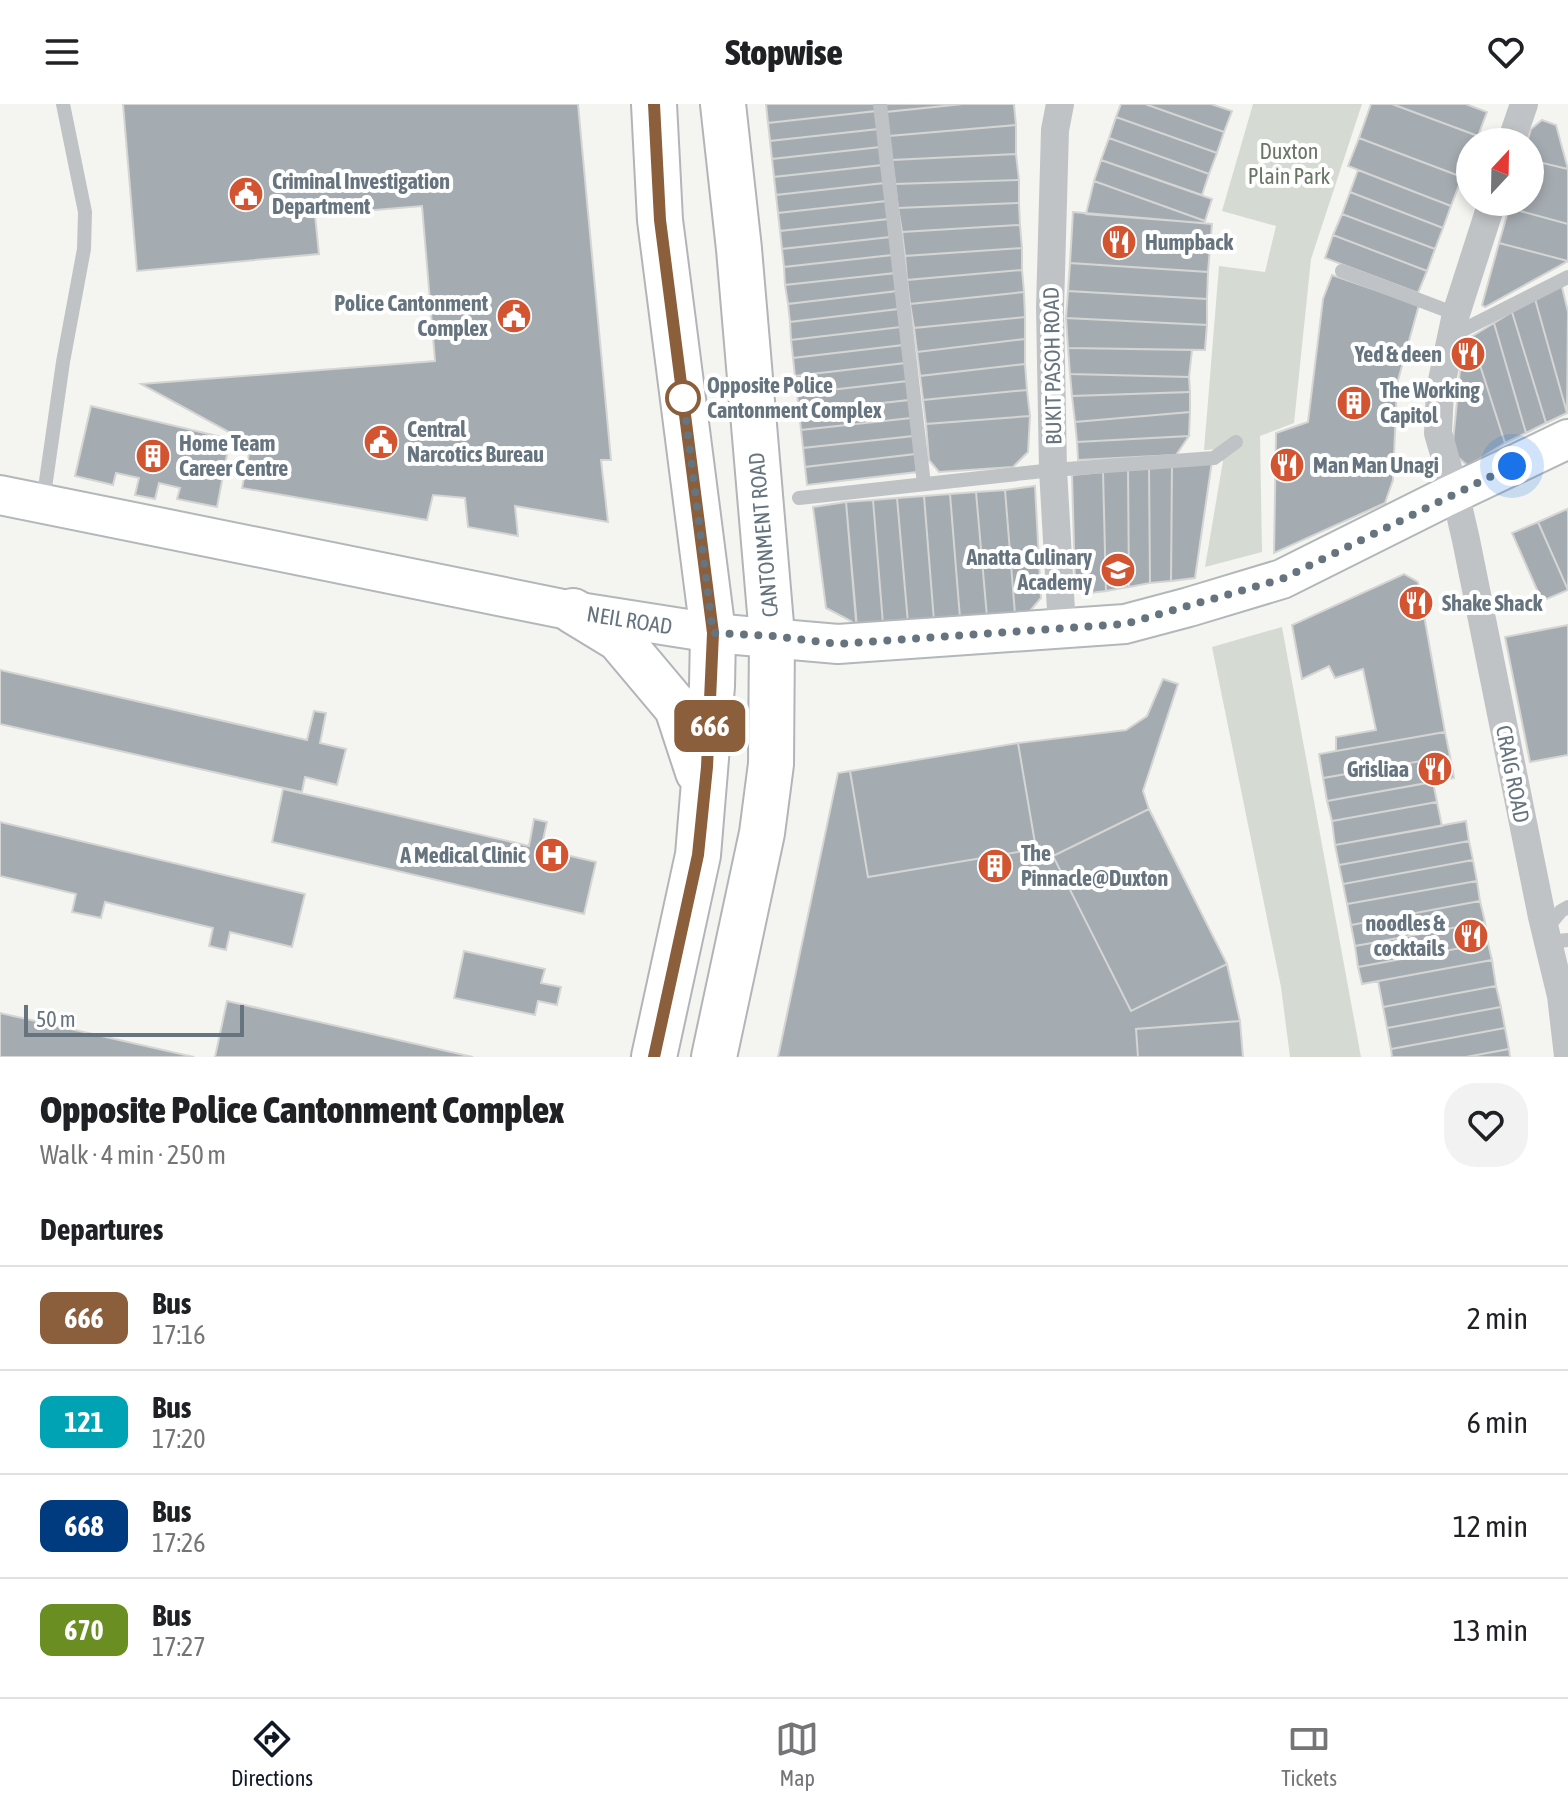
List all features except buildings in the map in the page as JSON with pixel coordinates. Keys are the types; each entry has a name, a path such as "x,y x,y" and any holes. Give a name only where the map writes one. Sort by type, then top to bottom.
{"main road":[{"path":"654,104 660,220 713,633 705,793 698,855 654,1057"},
{"name":"CANTONMENT ROAD","path":"714,1057 762,833 771,764 772,636 739,249 723,104"},
{"name":"NEIL ROAD","path":"0,495 573,611 713,633 838,644 1125,624 1282,579 1450,494 1568,439"},
{"path":"573,611 619,639 677,708 705,793"}],"street":[{"name":"BUKIT PASOH ROAD","path":"1060,104 1055,130 1051,261 1053,470 1062,628"},
{"path":"1516,128 1522,109 1550,104"},
{"name":"CRAIG ROAD","path":"1488,216 1453,326 1440,390 1438,433 1527,869 1558,967 1568,1056"},
{"name":"CRAIG ROAD","path":"1527,869 1558,967 1558,1057"}],"lane":[{"path":"43,502 63,362 84,249 85,212 63,104"},
{"path":"880,104 924,484"},
{"path":"1342,271 1453,326 1568,277"},
{"path":"799,498 1053,470 1214,458 1236,442"},
{"path":"1558,967 1561,911 1568,907"}],"green space":[{"name":"Duxton Plain Park","path":"1253,104 1362,104 1311,259 1294,423 1260,436 1262,552 1205,567 1225,449 1204,450 1219,266 1265,272 1276,226 1222,211"},
{"path":"1282,627 1361,1057 1290,1057 1281,987 1212,647"}],"bus line":[{"name":"666","path":"654,104 660,220 713,633 707,767 698,855 654,1057"}],"place":[{"name":"Criminal Investigation Department","path":"246,194"},
{"name":"Humpback","path":"1119,242"},
{"name":"Police Cantonment Complex","path":"514,316"},
{"name":"Yed & deen","path":"1468,354"},
{"name":"Opposite Police Cantonment Complex","path":"683,398"},
{"name":"The Working Capitol","path":"1354,403"},
{"name":"Central Narcotics Bureau","path":"381,442"},
{"name":"Home Team Career Centre","path":"153,456"},
{"name":"Man Man Unagi","path":"1287,465"},
{"name":"Anatta Culinary Academy","path":"1118,570"},
{"name":"Shake Shack","path":"1416,603"},
{"name":"Grisliaa","path":"1435,769"},
{"name":"A Medical Clinic","path":"552,855"},
{"name":"The Pinnacle@Duxton","path":"995,866"},
{"name":"noodles & cocktails","path":"1471,936"}],"route":[{"path":"683,398 682,388 713,633 838,644 1125,624 1282,579 1512,466"}]}
